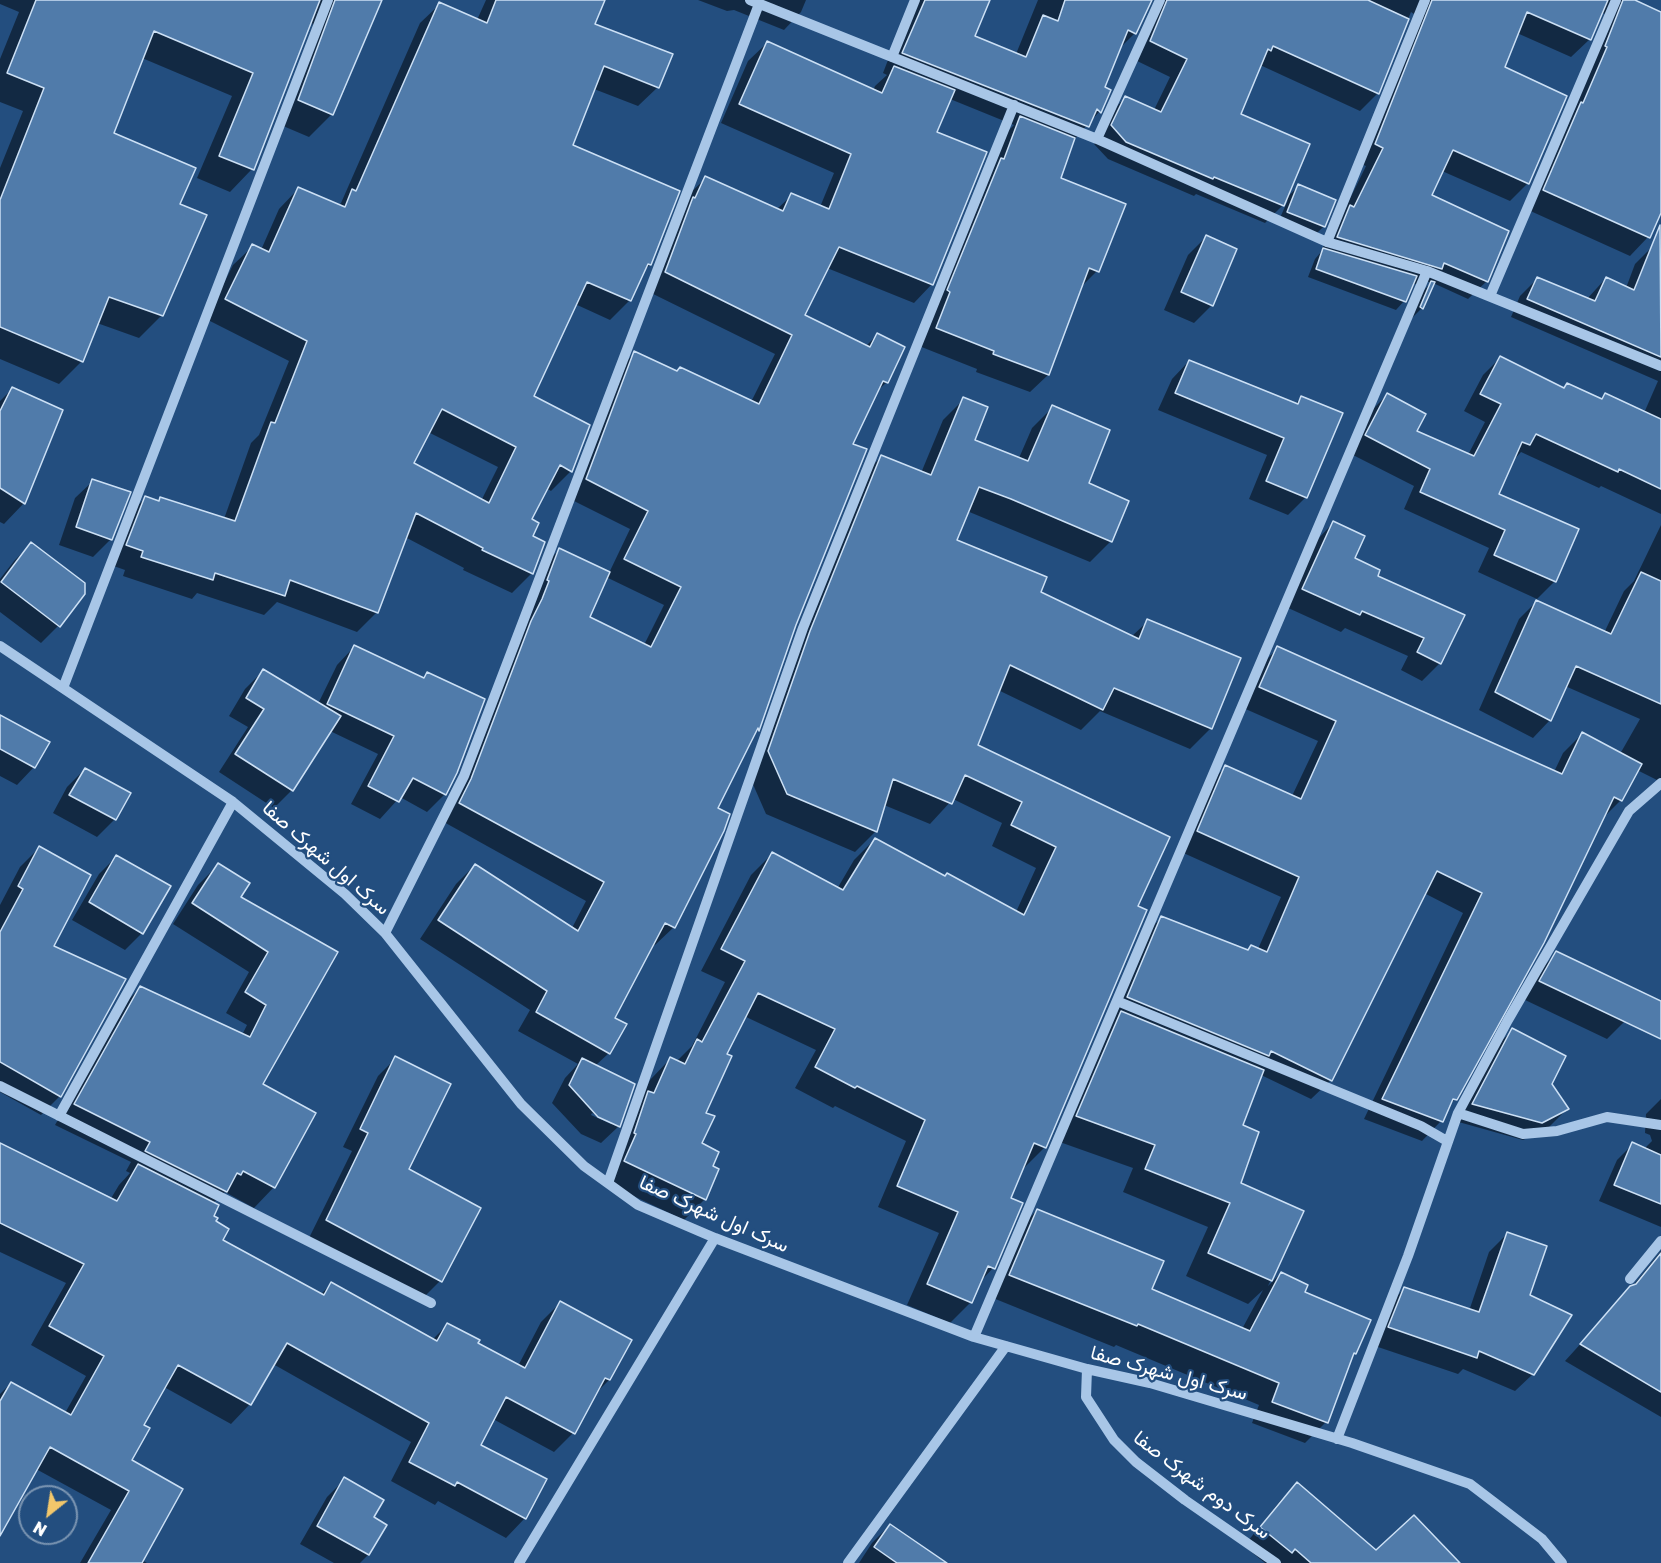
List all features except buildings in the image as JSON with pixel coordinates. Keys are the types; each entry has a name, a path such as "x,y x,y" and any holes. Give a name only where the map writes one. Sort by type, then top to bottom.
{"street":[{"path":"63,688 328,0"},
{"path":"892,57 915,0"},
{"path":"1098,139 1160,0"},
{"path":"1327,243 1425,0"},
{"path":"1490,296 1616,0"},
{"path":"385,933 464,776 754,2 1098,139 1327,243 1426,271 1661,366"},
{"path":"608,1183 802,628 1014,105"},
{"path":"974,1337 1426,271"},
{"name":"سرک اول شهرک صفا","path":"0,646 233,802 345,894 385,933 521,1104 584,1166 638,1205 715,1238 974,1337 1087,1369 1150,1383 1337,1439 1470,1484 1542,1539 1562,1563"},
{"path":"1337,1439 1408,1256 1458,1113 1508,1020 1629,811 1661,783"},
{"path":"59,1116 233,802"},
{"path":"1117,1001 1421,1126 1447,1141"},
{"path":"0,1086 431,1303"},
{"path":"1458,1113 1523,1134 1557,1131 1607,1117 1661,1125"},
{"path":"519,1563 715,1238"},
{"path":"1630,1279 1661,1241"},
{"path":"848,1563 1006,1346"},
{"name":"سرک دوم شهرک صفا","path":"1087,1369 1086,1397 1114,1440 1136,1462 1185,1500 1276,1563"}]}
